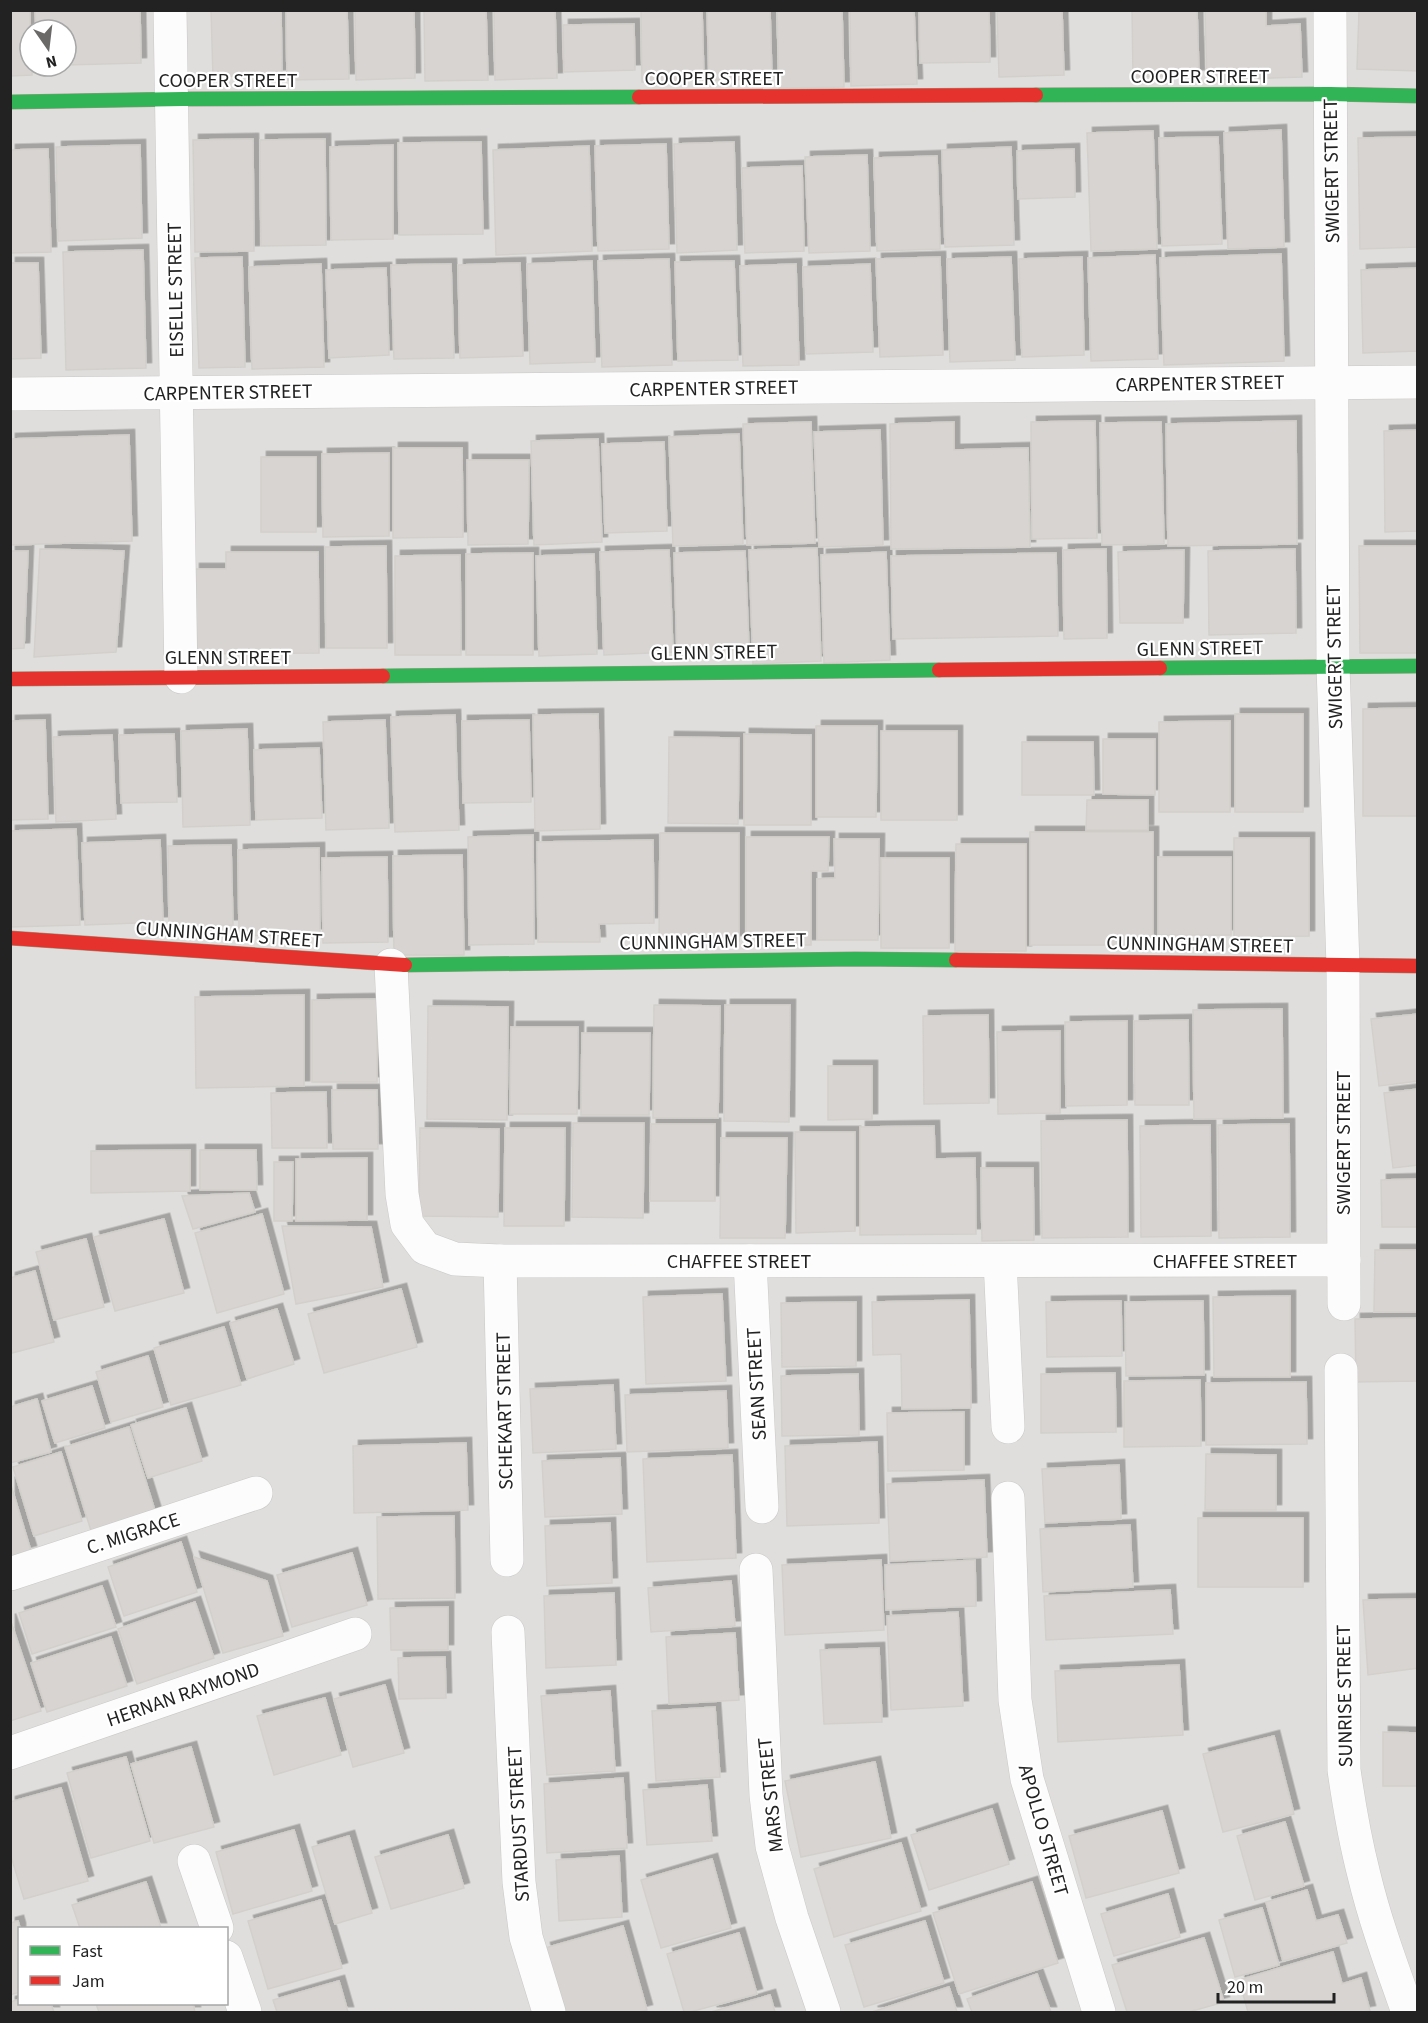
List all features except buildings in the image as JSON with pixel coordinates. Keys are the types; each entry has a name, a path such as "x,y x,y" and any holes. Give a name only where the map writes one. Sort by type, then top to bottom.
{"street":[{"name":"EISELLE STREET","path":"170,10 181,677"},
{"name":"SWIGERT STREET","path":"1330,10 1333,666 1343,966 1344,1304"},
{"name":"COOPER STREET","path":"10,102 171,99 1330,94 1418,96"},
{"name":"CARPENTER STREET","path":"10,394 1418,382"},
{"name":"GLENN STREET","path":"10,679 1418,666"},
{"name":"CUNNINGHAM STREET","path":"10,938 392,965 855,959 1418,966"},
{"name":"CHAFFEE STREET","path":"392,965 402,1194 407,1224 425,1248 455,1259 501,1262 1344,1260"},
{"name":"SEAN STREET","path":"750,1261 762,1507"},
{"path":"1000,1261 1008,1427"},
{"name":"SCHEKART STREET","path":"501,1262 507,1560"},
{"name":"SUNRISE STREET","path":"1341,1370 1344,1770 1352,1823 1364,1877 1408,2013"},
{"name":"C. MIGRACE","path":"10,1574 256,1493"},
{"name":"APOLLO STREET","path":"1008,1498 1015,1701 1027,1779 1099,2013"},
{"name":"MARS STREET","path":"756,1570 766,1795 772,1846 792,1918 824,2013"},
{"name":"STARDUST STREET","path":"508,1632 519,1882 526,1937 549,2013"},
{"name":"HERNAN RAYMOND","path":"10,1753 355,1634"},
{"path":"194,1861 216,1927"},
{"path":"228,1963 245,2013"}],"shaded area":[{"path":"11,11 1417,11 1417,2012 11,2012"}],"traffic: fast":[{"path":"1036,95 1418,96"},
{"path":"10,102 639,97"},
{"path":"1160,668 1418,666"},
{"path":"383,676 939,670"},
{"path":"405,965 855,959 956,960"}],"traffic: jam":[{"path":"639,97 1036,95"},
{"path":"939,670 1160,668"},
{"path":"10,679 383,676"},
{"path":"10,938 405,965"},
{"path":"956,960 1418,966"}]}
